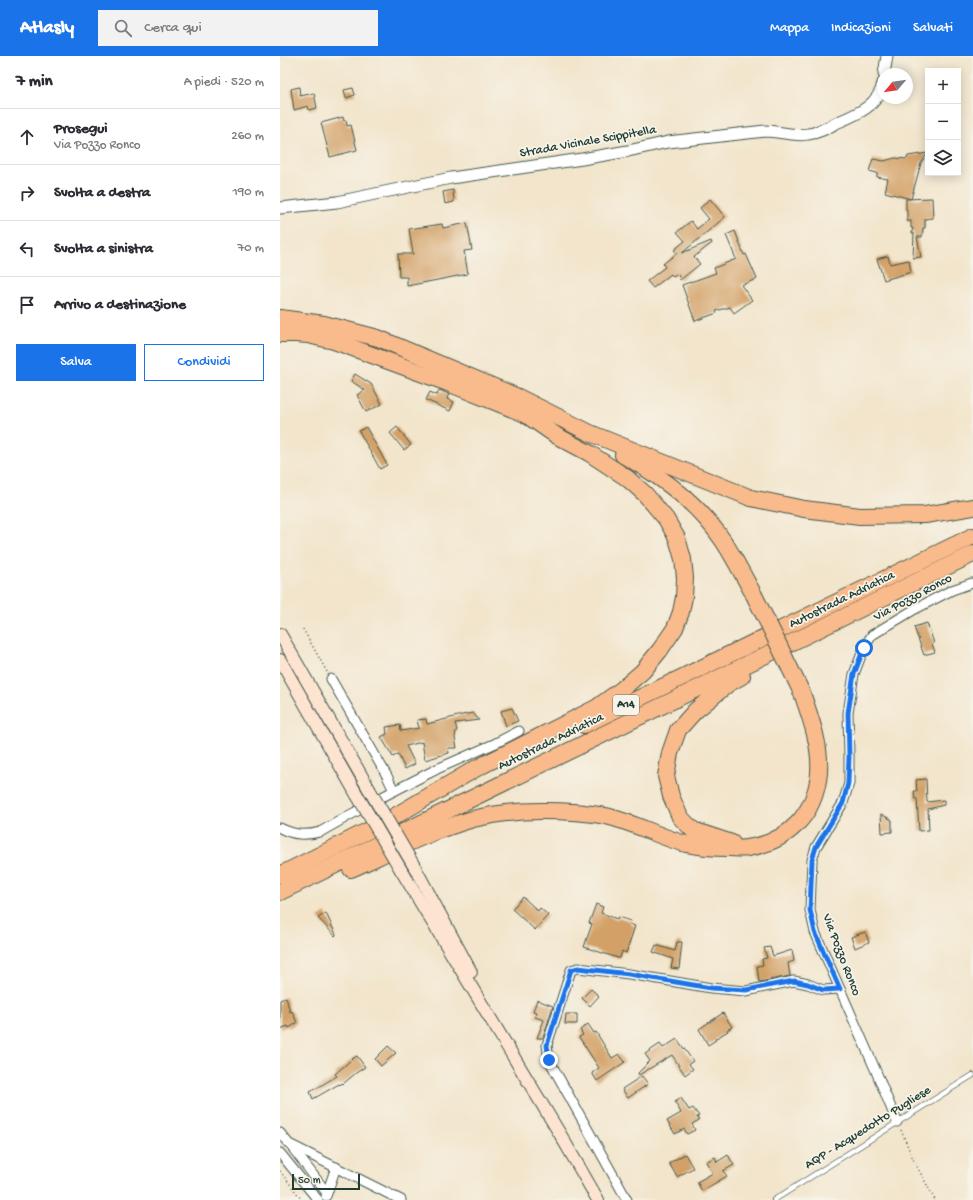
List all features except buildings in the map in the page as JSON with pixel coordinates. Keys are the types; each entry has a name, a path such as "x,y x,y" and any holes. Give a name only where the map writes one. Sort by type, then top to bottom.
{"highway":[{"path":"280,318 324,324 378,338 518,397 590,433 752,498 804,509 860,516 925,515 973,507"},
{"path":"282,334 318,337 361,350 587,437"},
{"path":"280,900 439,830 473,819 521,811 569,811 606,816 687,844 716,848 747,848 764,844 784,835 800,822 809,810 819,773 819,754 813,723 802,693 754,595 724,541 702,514 654,473 624,455 587,437 518,397"},
{"path":"390,819 475,769 596,708 621,690 643,671 675,628 681,612 684,597 685,578 683,559 676,538 666,519 645,494 627,478 589,453 557,436 525,414"},
{"name":"Autostrada Adriatica","path":"280,875 390,819 478,778 973,536"},
{"name":"Autostrada Adriatica","path":"280,892 973,554"},
{"path":"747,848 693,830 680,817 671,796 666,776 670,753 678,730 695,711 728,684 907,587"}],"main road":[{"path":"280,634 414,866 560,1134"},
{"path":"280,660 401,870 560,1134 598,1200"}],"street":[{"path":"885,68 886,56"},
{"name":"Strada Vicinale Scippitella","path":"280,208 337,202 451,178 582,159 686,139 765,131 775,131 792,135 808,134 816,132 861,112 869,107 877,96"},
{"name":"Via Pozzo Ronco","path":"897,1122 815,932 810,910 812,860 816,847 843,803 848,783 848,713 854,674 864,648 872,634 952,590 972,583"},
{"path":"331,679 394,791"},
{"path":"280,828 290,833 298,834 320,832 437,769 496,743 519,731"},
{"path":"627,1200 549,1060 547,1045 571,970 578,968 629,974 711,988 746,990 794,981 808,984 823,990 840,989"},
{"path":"280,1133 324,1196"},
{"path":"289,1144 401,1200"},
{"path":"280,1153 318,1200"},
{"path":"324,1196 336,1167"}],"lane":[{"name":"AQP - Acquedotto Pugliese","path":"774,1200 973,1075"}],"path":[{"path":"303,629 331,679"},
{"path":"897,1122 913,1159 935,1200"},
{"path":"280,1171 302,1200"}],"route":[{"path":"549,1060 547,1045 571,970 578,968 629,974 711,988 746,990 794,981 808,984 823,990 840,989 815,932 810,910 812,860 816,847 843,803 848,783 848,713 854,674 864,648"}]}
